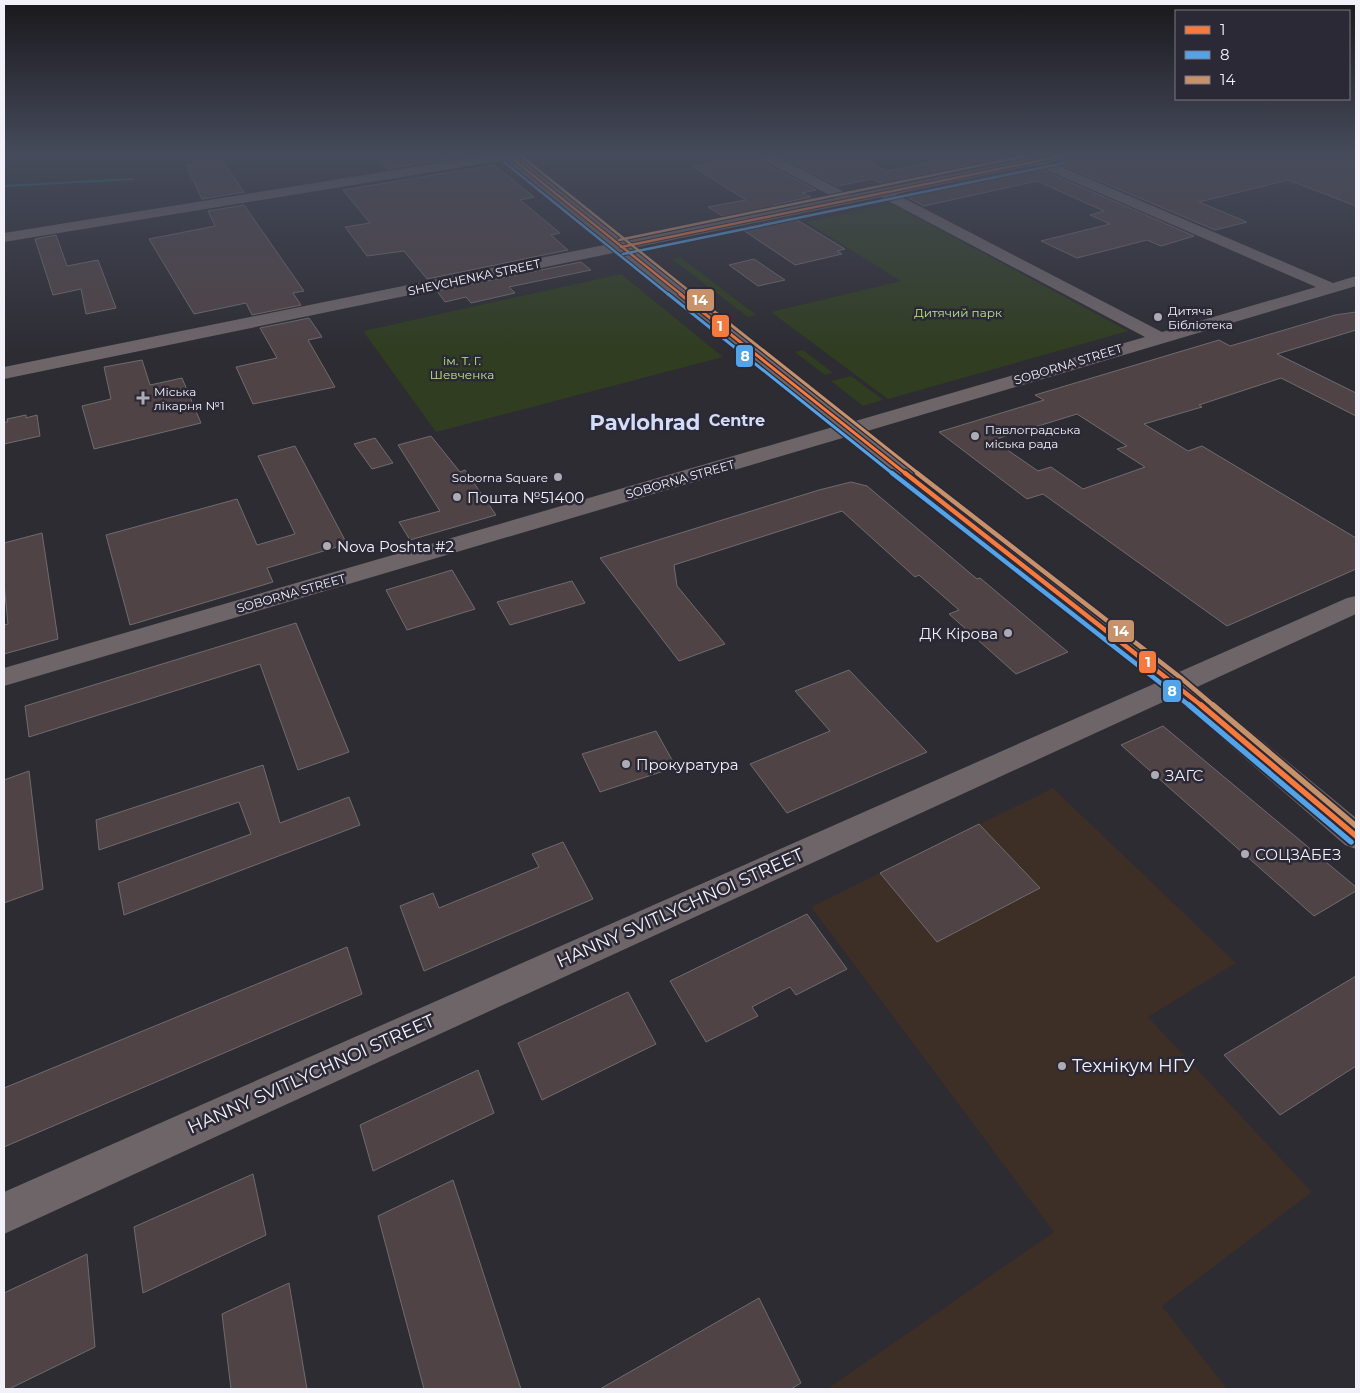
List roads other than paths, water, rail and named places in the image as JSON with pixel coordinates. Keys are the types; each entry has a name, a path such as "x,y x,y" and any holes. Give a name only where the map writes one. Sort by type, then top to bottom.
{"street":[{"path":"4,238 108,221"},
{"path":"588,221 849,430 1176,684 1356,836"},
{"name":"SHEVCHENKA STREET","path":"4,373 747,221"},
{"path":"936,221 1158,337"},
{"path":"1175,221 1331,288"},
{"name":"SOBORNA STREET","path":"4,678 849,430 1158,337 1356,281"},
{"name":"HANNY SVITLYCHNOI STREET","path":"4,1213 1356,604"}],"place":[{"name":"Дитяча Бiблiотека","path":"1158,317"},
{"name":"Міська лікарня №1","path":"143,398"},
{"name":"Павлоградська міська рада","path":"975,436"},
{"name":"Soborna Square","path":"558,477"},
{"name":"Пошта №51400","path":"457,497"},
{"name":"Nova Poshta #2","path":"327,546"},
{"name":"ДК Кірова","path":"1008,633"},
{"name":"Прокуратура","path":"626,764"},
{"name":"ЗАГС","path":"1155,775"},
{"name":"СОЦЗАБЕЗ","path":"1245,854"},
{"name":"Технікум НГУ","path":"1062,1066"}],"district":[{"name":"Centre","path":"737,420"},
{"name":"Pavlohrad","path":"645,422"}],"park label":[{"name":"Дитячий парк","path":"958,312"},
{"name":"ім. Т. Г. Шевченка","path":"462,367"}]}
